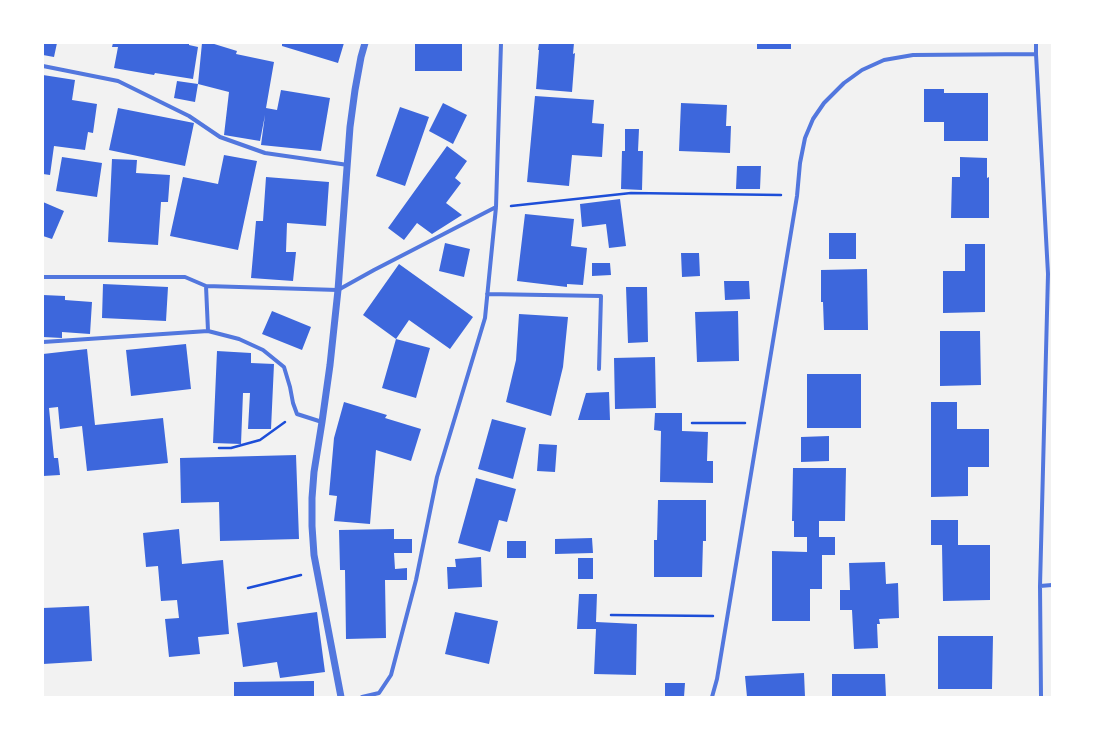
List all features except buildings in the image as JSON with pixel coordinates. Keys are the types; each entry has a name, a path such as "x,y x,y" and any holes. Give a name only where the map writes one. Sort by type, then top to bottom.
{"street":[{"path":"341,697 314,555 312,498 314,472 330,365 338,290 350,127 355,90 365,43"},
{"path":"362,697 379,693 391,675 416,580 437,477 485,318 496,207 501,43"},
{"path":"1036,43 1050,274 1040,586 1041,697"},
{"path":"712,697 717,679 797,196 800,163 805,138 813,119 824,103 844,83 862,70 884,60 913,55 1036,54"},
{"path":"43,66 118,81 189,116 220,137 265,153 348,165"},
{"path":"43,277 185,277 206,286 338,290 496,207"},
{"path":"206,286 208,331"},
{"path":"487,294 601,296 599,369"},
{"path":"43,342 208,331 239,339 263,350 284,367 290,387 292,403 297,414 322,422"},
{"path":"1040,586 1052,585"}],"path":[{"path":"496,207 631,193 797,196"},
{"path":"219,448 231,448 260,440 297,414"},
{"path":"692,423 759,423"},
{"path":"248,588 317,572"},
{"path":"611,615 727,616"}]}
